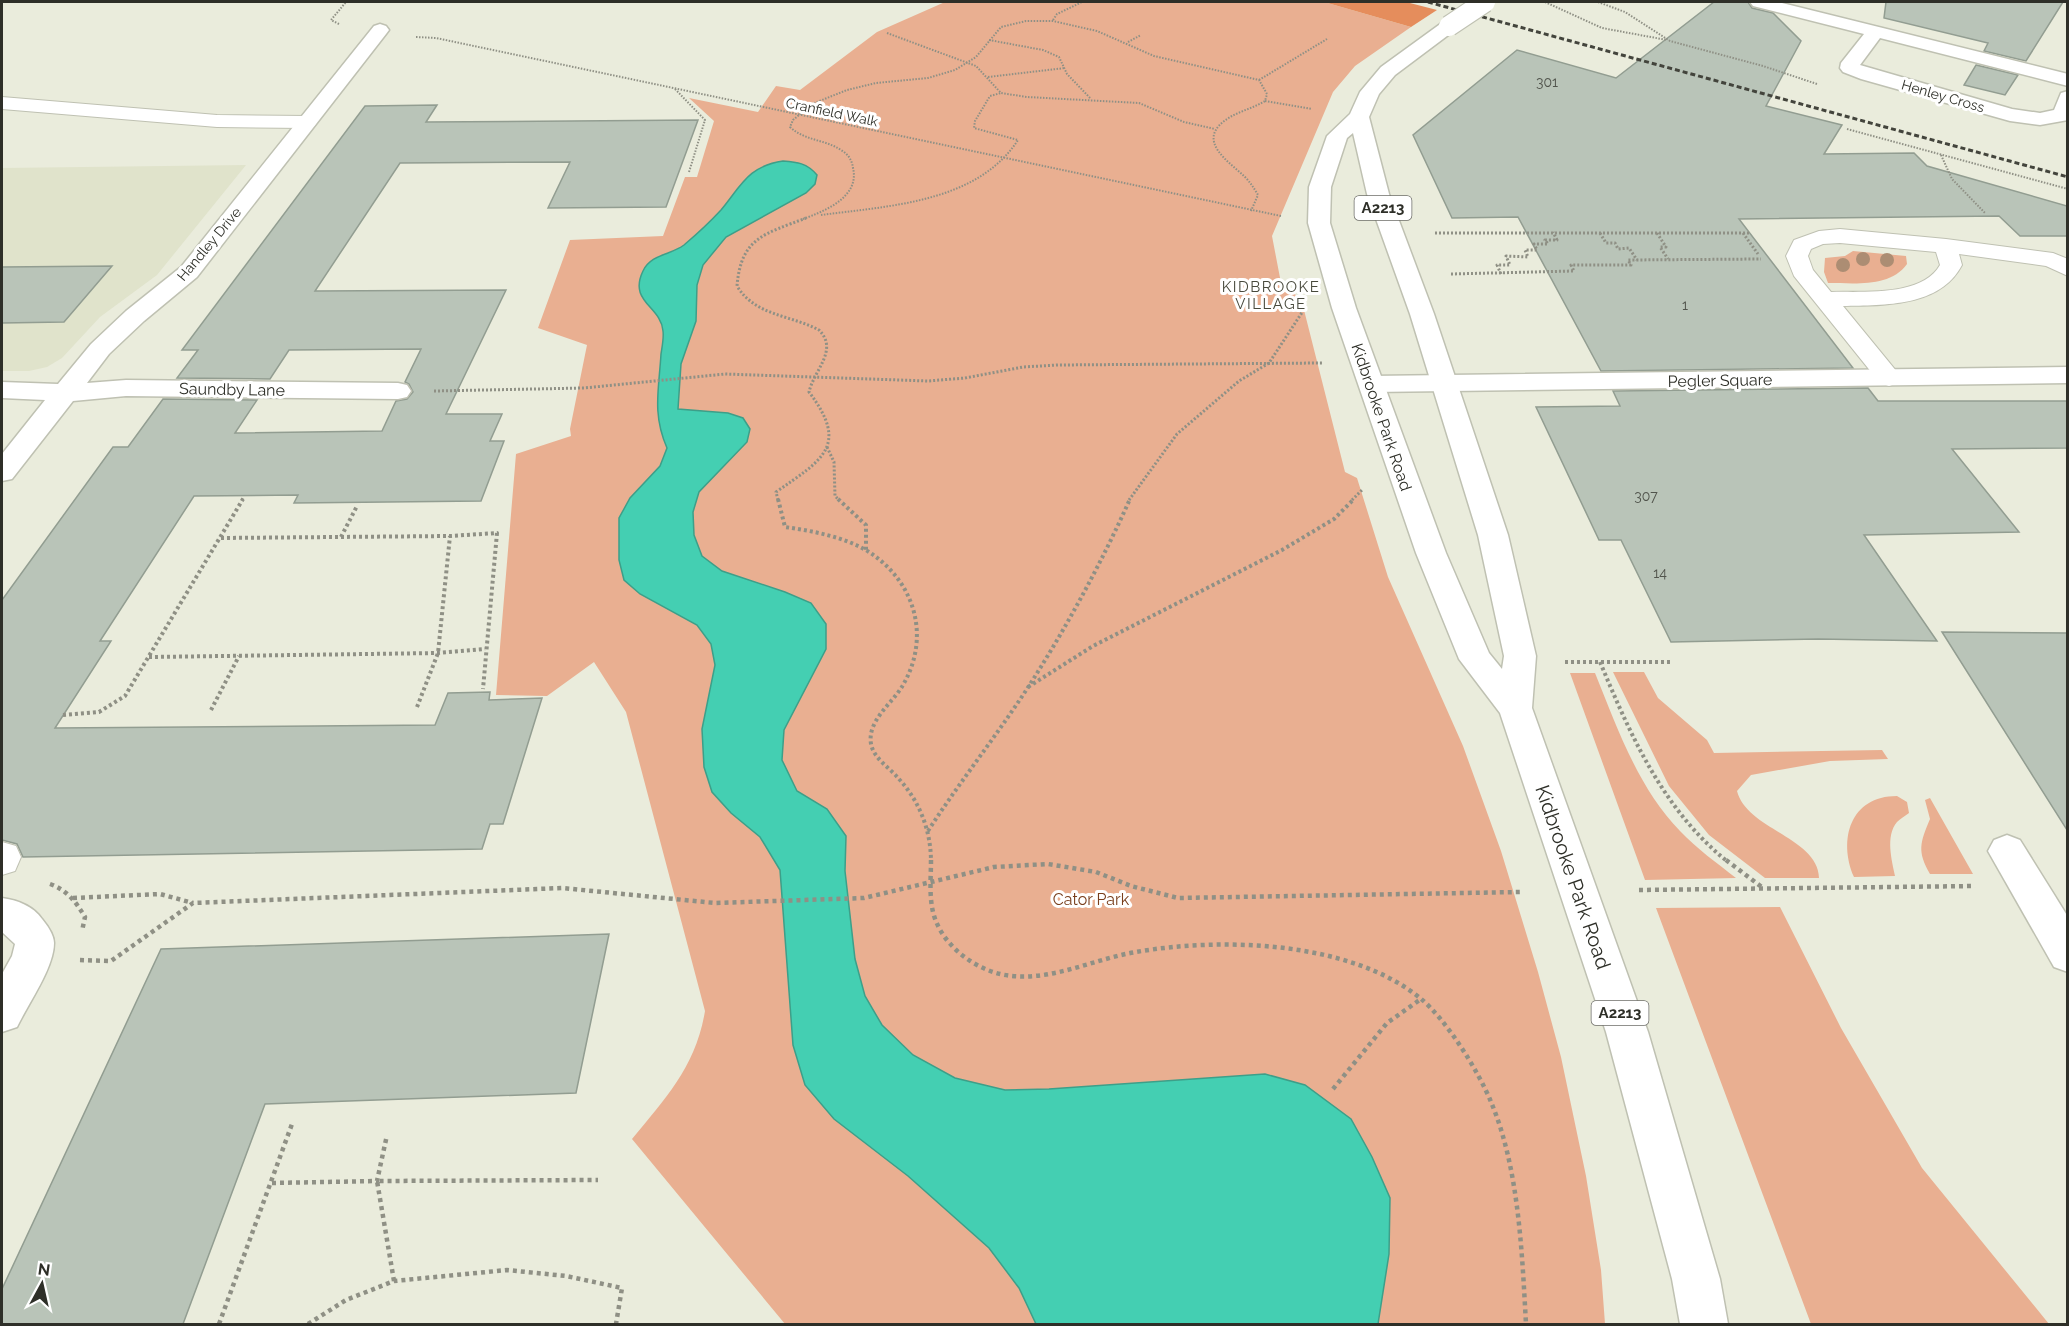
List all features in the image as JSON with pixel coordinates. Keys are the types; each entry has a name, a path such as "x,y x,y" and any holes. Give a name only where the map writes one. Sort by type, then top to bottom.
{"main road":[{"name":"Kidbrooke Park Road","path":"1485,2 1388,71 1370,92 1359,117 1337,136 1320,187 1319,223 1344,308 1372,384 1400,472 1475,659 1515,708 1627,1032 1696,1280 1704,1324"},
{"path":"1759,2 2067,80"},
{"name":"Henley Cross","path":"1875,32 1851,63 1850,68 2010,115 2040,119"},
{"name":"Handley Drive","path":"2,472 117,332 189,272 377,33"},
{"path":"2040,119 2063,115 2067,97"},
{"name":"Kidbrooke Park Road","path":"1359,117 1378,194 1422,314 1493,534 1520,656 1515,708"},
{"path":"2040,119 2067,132"},
{"name":"Pegler Square","path":"1372,384 2067,375"},
{"name":"Saundby Lane","path":"2,390 66,393 126,388 398,391"},
{"path":"2007,851 2027,885 2061,932"},
{"path":"2,915 9,916 25,926 35,941 31,960 2,1013"}],"lane":[{"path":"2,103 217,121 307,122"},
{"path":"1889,378 1802,270 1797,256 1802,245 1819,238 1850,236 2053,260 2067,269"},
{"path":"1824,299 1891,297 1924,289 1944,278 1951,264 1946,246"}],"path":[{"path":"1053,21 1057,14 1082,2"},
{"path":"1545,2 1602,27 1670,41 1763,66 1818,85"},
{"path":"1598,2 1625,12 1670,41"},
{"path":"817,216 846,194 853,183 855,172 852,161 841,151 826,143 795,134 790,127 798,115 822,98 847,90 876,83 928,78 955,70 970,63 994,33 1011,23 1053,21 1097,31 1127,42 1154,56 1259,80 1327,39"},
{"name":"Cranfield Walk","path":"377,33 436,38 1284,217"},
{"path":"887,33 970,63 988,77 1001,93 1013,96 1139,103 1184,122 1215,129"},
{"path":"1127,42 1142,35"},
{"path":"988,40 1042,50 1059,57 1067,74 1091,99"},
{"path":"988,77 1065,68"},
{"path":"1259,80 1267,94 1265,101"},
{"path":"674,88 705,120 688,172"},
{"path":"1001,93 990,96 975,121 974,128 1018,140 1005,159 974,181 938,194 891,205 817,216 768,233 753,243 741,257 737,286 751,305 766,312 806,323 820,329 827,337 828,347 812,378 809,392 827,415 832,429 830,442 821,457 776,492 785,527 840,539 866,551 888,567 905,584 914,601 918,619 918,645 911,670 872,728 871,745 883,763 902,782 917,806 928,831 932,860 931,903 938,927 954,948 976,964 1008,976 1041,976 1126,953 1184,947 1297,948 1348,960 1389,978 1421,999 1442,1021 1473,1066 1494,1108 1506,1152 1523,1272 1526,1324"},
{"path":"1251,211 1258,195 1247,178 1214,148 1212,140 1215,129 1224,121 1265,101 1319,110"},
{"path":"1847,129 2067,189"},
{"path":"1941,155 1942,165 1947,173"},
{"path":"1501,273 1497,265 1510,265 1506,256 1528,257 1525,250 1537,250 1534,244 1548,244 1545,240 1557,240 1553,232"},
{"path":"1600,232 1606,243 1615,243 1618,249 1629,248 1637,260"},
{"path":"1656,232 1666,247 1660,247 1668,260"},
{"path":"1743,232 1762,259"},
{"path":"1434,233 1749,233"},
{"path":"1450,274 1574,271 1571,265 1631,264 1628,260 1769,259"},
{"path":"928,831 1027,687 1107,550 1132,494 1177,434 1239,381 1269,363 1307,305"},
{"path":"398,391 584,388 701,376 752,374 928,381 965,378 1023,367 1058,365 1326,363"},
{"path":"827,447 834,462 835,496 866,525 866,551"},
{"path":"1027,687 1093,646 1282,550 1334,519 1366,486"},
{"path":"63,715 99,712 125,696 243,498"},
{"path":"341,537 357,506"},
{"path":"221,538 450,536 497,533 483,689"},
{"path":"417,707 438,653 450,536"},
{"path":"149,657 438,653 485,650"},
{"path":"211,710 239,656"},
{"path":"1558,662 1670,662"},
{"path":"1600,662 1632,734 1666,796 1692,830 1727,861 1763,888"},
{"path":"72,898 160,894 193,903 562,888 715,903 864,898 994,867 1048,864 1096,872 1131,886 1178,898 1521,892"},
{"path":"1639,890 2027,885"},
{"path":"31,960 111,961 193,903"},
{"path":"1333,1089 1387,1023 1421,999"},
{"path":"219,1324 292,1124"},
{"path":"387,1135 377,1181 394,1281"},
{"path":"272,1183 598,1180"},
{"path":"308,1324 346,1300 394,1281 507,1270 566,1276 622,1288 616,1324"}],"shaded area":[{"path":"1324,2 1406,2 1437,10 1411,27"},
{"path":"246,165 157,275 100,317 62,358 47,367 29,371 2,371 2,168"}],"green space":[{"name":"Cator Park","path":"945,2 1324,2 1411,27 1355,66 1333,92 1272,236 1281,283 1295,294 1304,310 1345,472 1357,478 1388,577 1463,746 1501,851 1561,1057 1586,1176 1601,1270 1605,1324 785,1324 632,1139 668,1095 687,1065 701,1031 705,1011 626,712 594,662 547,696 496,695 516,454 571,436 570,429 587,345 538,328 570,240 663,236 685,177 697,177 714,121 689,98 758,112 776,86 800,90 877,32"},
{"path":"1853,251 1906,256 1907,264 1900,272 1881,281 1828,283 1824,272 1825,258 1845,256"},
{"path":"1613,672 1644,672 1658,698 1707,740 1714,753 1882,750 1888,759 1830,761 1751,775 1737,791 1743,804 1754,815 1807,853 1816,864 1819,878 1765,878 1709,835 1669,786"},
{"path":"1570,673 1595,673 1630,756 1652,796 1687,838 1736,878 1645,880"},
{"path":"1897,796 1907,802 1909,813 1897,822 1891,834 1890,849 1895,876 1854,877 1847,849 1852,823 1868,803 1881,798"},
{"path":"1930,798 1973,874 1930,874 1923,859 1921,847 1930,819 1925,800"},
{"path":"1780,907 1841,1028 1922,1168 2049,1324 1811,1324 1656,908"}],"water":[{"path":"783,161 809,168 817,175 815,184 806,193 726,237 703,265 697,285 696,321 681,364 678,409 728,413 743,418 750,429 747,442 699,492 693,512 694,535 702,556 722,571 811,603 826,624 826,649 784,730 782,760 797,791 827,809 846,836 845,871 855,959 865,996 882,1025 913,1055 955,1078 1005,1090 1265,1074 1305,1085 1351,1119 1372,1157 1390,1198 1389,1254 1378,1324 1036,1324 1019,1288 989,1248 908,1176 834,1119 805,1085 793,1045 780,870 760,837 731,813 712,792 704,767 702,729 715,665 711,644 697,625 640,594 624,580 619,560 619,518 630,498 660,466 667,448 662,436 658,413 663,331 657,315 642,297 639,281 643,271 651,261 679,248 694,237 721,210 753,172 761,167"}],"building":[{"path":"1714,2 1748,2 1752,8 1773,13 1801,41 1766,106 1842,125 1824,154 1914,153 1927,166 2067,206 2067,236 2020,236 1999,216 1739,219 1853,368 1601,371 1518,217 1452,218 1413,135 1517,50 1616,78"},
{"path":"1886,2 2063,2 2026,61 1984,51 1988,43 1884,18"},
{"path":"1976,65 2018,75 2005,95 1964,85"},
{"path":"437,105 426,122 698,120 666,207 548,208 570,162 400,163 315,291 506,290 446,414 502,414 490,441 504,441 481,501 294,503 298,495 194,496 100,641 111,641 55,728 435,725 448,693 490,692 489,700 542,698 503,824 490,824 482,849 23,857 17,844 2,840 2,600 113,447 128,447 163,399 257,400 235,433 382,431 396,401 407,399 413,392 409,384 405,382 421,349 289,350 270,379 177,378 198,350 182,350 365,106"},
{"path":"112,266 64,322 2,323 2,267"},
{"path":"1868,388 1878,401 2067,401 2067,448 1952,449 2019,532 1864,535 1937,641 1818,639 1671,642 1621,540 1599,540 1536,407 1620,406 1613,391"},
{"path":"1942,632 2067,633 2067,830"},
{"path":"609,934 576,1093 265,1104 183,1324 2,1324 2,1289 161,949"}],"railway":[{"path":"1428,2 2068,177"}],"district":[{"name":"KIDBROOKE VILLAGE","path":"1271,296"}]}
